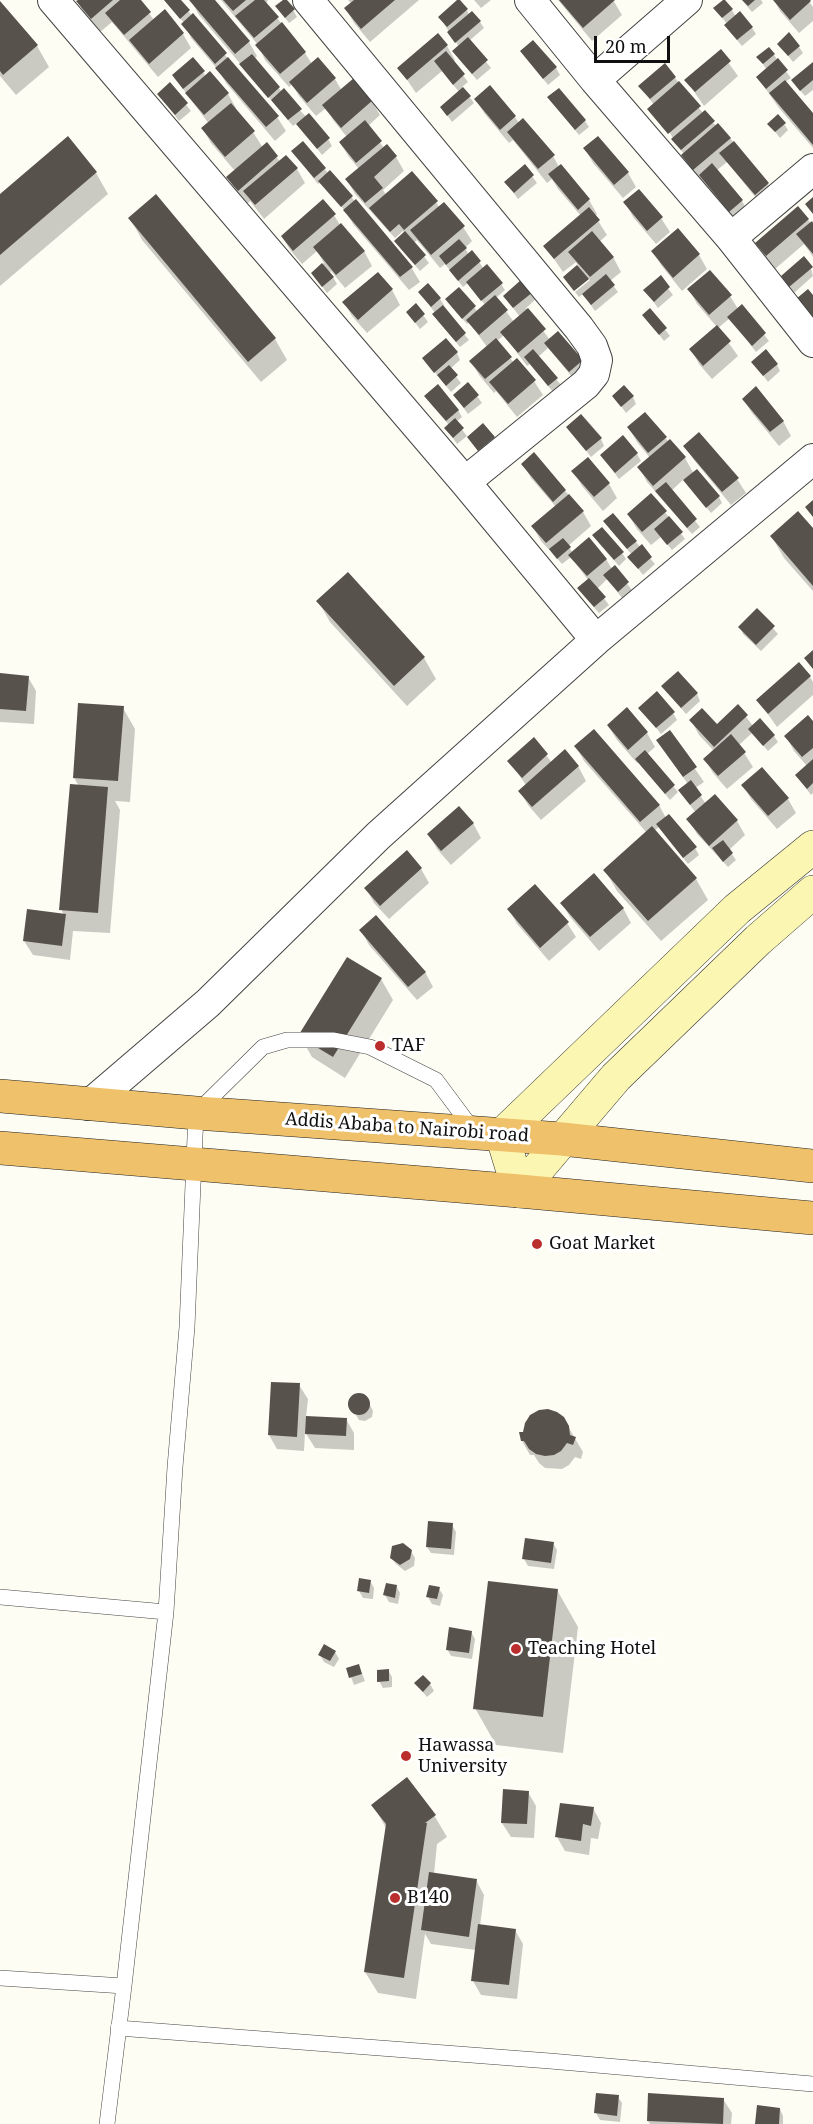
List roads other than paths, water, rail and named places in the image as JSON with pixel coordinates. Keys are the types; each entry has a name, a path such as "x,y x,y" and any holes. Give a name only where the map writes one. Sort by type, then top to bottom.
{"highway":[{"name":"Addis Ababa to Nairobi road","path":"0,1096 89,1105 562,1139 813,1166"},
{"path":"0,1148 813,1218"}],"main road":[{"path":"813,847 737,909 488,1133 519,1191 616,1077 758,940 813,892"},
{"path":"737,909 758,940"}],"street":[{"path":"53,0 465,482 596,640"},
{"path":"308,0 579,328 592,345 597,360 594,374 586,384 465,482"},
{"path":"530,0 595,80 732,238 813,342"},
{"path":"595,80 687,0"},
{"path":"732,238 813,169"},
{"path":"89,1105 208,1003 378,836 596,640 813,459"}],"lane":[{"path":"106,2124 124,1986 166,1612 187,1327 196,1113 263,1047 287,1040 334,1040 370,1047 436,1080 488,1133"},
{"path":"0,1597 166,1612"},
{"path":"0,1977 124,1986"},
{"path":"118,2028 550,2061 813,2084"}],"place":[{"name":"TAF","path":"380,1046"},
{"name":"Goat Market","path":"537,1244"},
{"name":"Teaching Hotel","path":"516,1649"},
{"name":"Hawassa University","path":"406,1756"},
{"name":"B140","path":"395,1898"}]}
